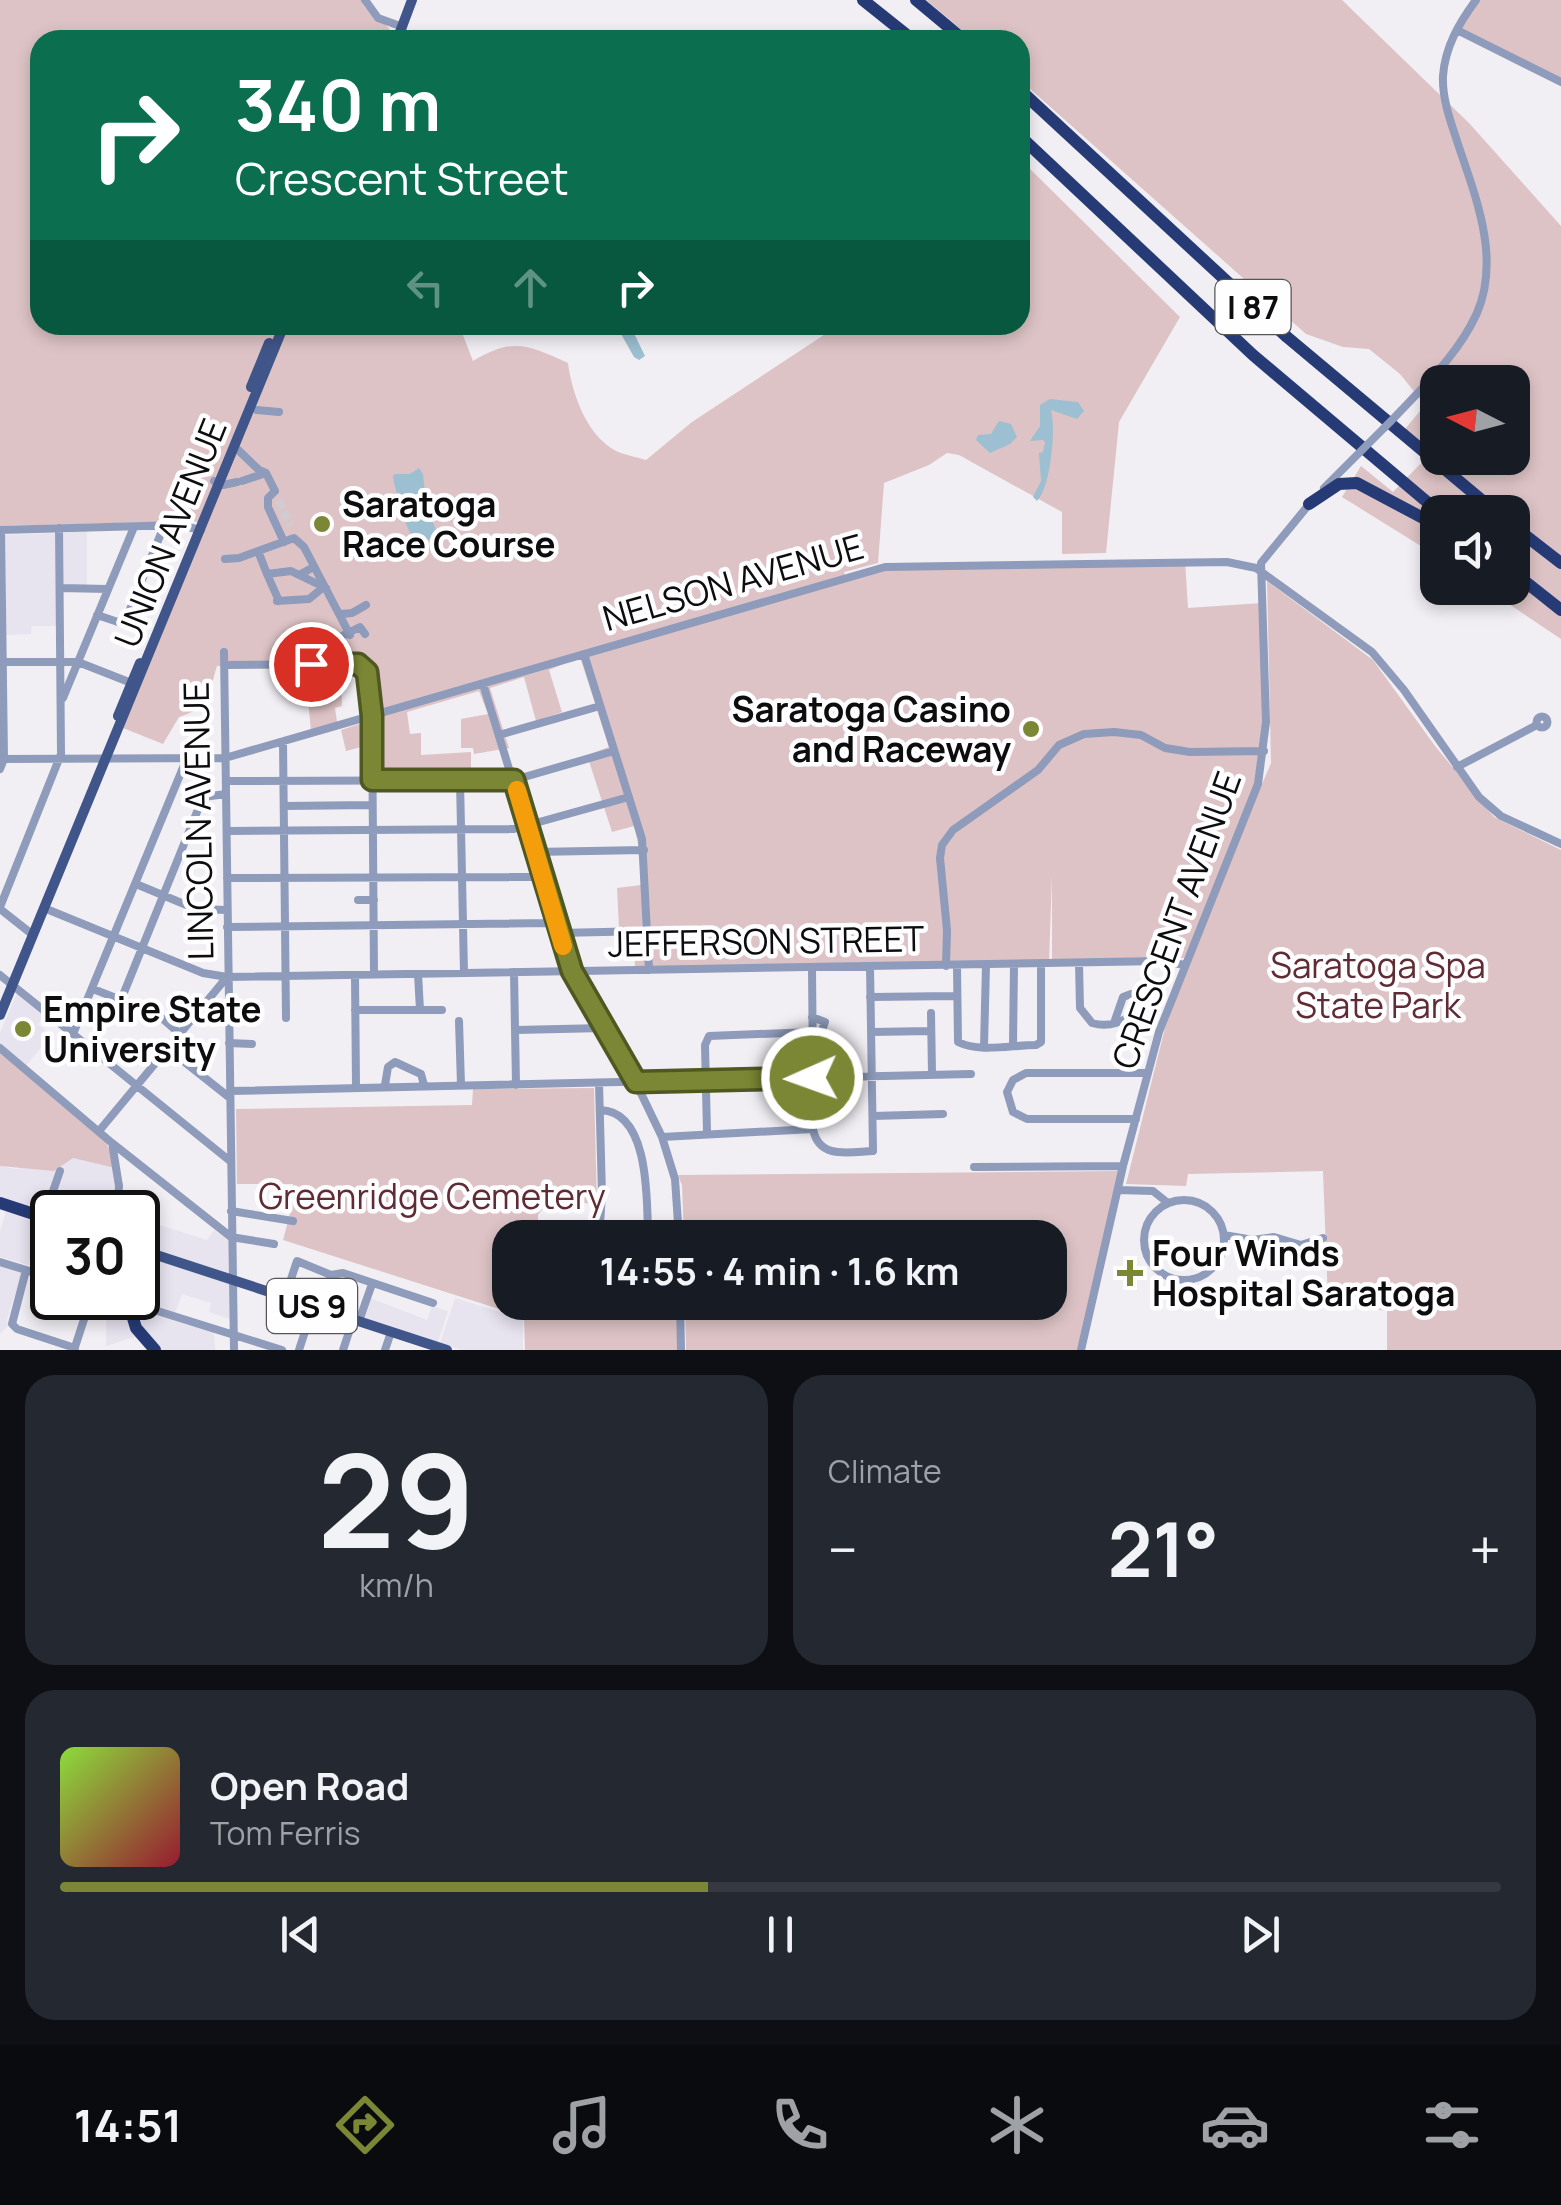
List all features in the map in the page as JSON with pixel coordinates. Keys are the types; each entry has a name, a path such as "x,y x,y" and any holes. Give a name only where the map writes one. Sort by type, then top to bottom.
{"highway":[{"path":"862,0 900,30"},
{"path":"916,0 952,30"},
{"name":"I 87","path":"1030,99 1288,337 1476,495"},
{"name":"I 87","path":"1030,145 1253,355 1420,497"},
{"path":"1308,504 1338,484 1356,483 1420,517"},
{"path":"1530,539 1561,563"},
{"path":"1530,585 1561,610"},
{"path":"0,1203 30,1213"},
{"path":"133,1320 155,1350"}],"main road":[{"path":"398,30 408,0"},
{"name":"UNION AVENUE","path":"216,482 234,446 276,335"},
{"name":"UNION AVENUE","path":"0,1015 276,335"},
{"name":"US 9","path":"160,1256 355,1324 447,1350"}],"street":[{"path":"364,0 378,18 399,26"},
{"path":"1261,572 1267,554 1308,504 1458,347 1478,310 1487,274 1484,236 1444,86 1446,55 1456,30 1476,0"},
{"path":"1456,30 1561,82"},
{"path":"257,410 279,412"},
{"path":"234,446 258,470 268,472"},
{"path":"216,482 240,481 268,472"},
{"path":"268,472 280,501"},
{"path":"275,491 268,498 268,507 284,542"},
{"path":"0,769 1,530 134,526 198,529"},
{"path":"61,703 134,526"},
{"path":"97,616 124,624 164,526"},
{"path":"290,526 322,589 339,610 352,613 364,608"},
{"path":"34,935 0,908 60,759 59,528"},
{"path":"225,559 240,558 294,538"},
{"path":"258,551 278,601 310,599 322,589"},
{"name":"NELSON AVENUE","path":"2,759 225,758 885,567 1212,561 1245,563 1261,572 1372,652 1400,685 1479,798 1501,816 1561,844"},
{"path":"299,575 310,569"},
{"path":"267,574 291,571 322,589"},
{"name":"CRESCENT AVENUE","path":"1082,1350 1158,1032 1251,807 1264,751 1266,682 1261,572"},
{"path":"60,588 108,588"},
{"path":"336,595 350,634"},
{"path":"342,647 336,639 360,627 365,634"},
{"name":"LINCOLN AVENUE","path":"224,652 234,1350"},
{"path":"584,654 644,850 650,970"},
{"path":"1,662 78,662 134,684"},
{"path":"224,665 362,665 367,672 372,716 374,974"},
{"path":"483,684 572,971 636,1082 662,1136 675,1179 678,1220"},
{"path":"500,735 600,706"},
{"path":"1457,767 1535,726"},
{"path":"946,966 942,845 953,830 1038,770 1059,746 1084,734 1114,732 1141,735 1164,748 1190,752 1264,751"},
{"path":"283,742 286,1018"},
{"path":"226,781 514,780 614,751"},
{"path":"73,1034 186,758"},
{"path":"460,780 464,973"},
{"path":"121,1000 203,797 226,794"},
{"path":"227,830 526,828 629,797"},
{"path":"284,806 372,805"},
{"path":"534,852 644,850"},
{"path":"227,878 542,877"},
{"path":"136,884 196,909 227,910"},
{"path":"358,900 374,900"},
{"name":"JEFFERSON STREET","path":"44,908 203,973 227,976 1079,963 1185,965"},
{"path":"228,927 463,925 647,931"},
{"path":"1079,963 1079,1002 1084,1016 1097,1025 1114,1023"},
{"path":"1013,1045 1014,964"},
{"path":"957,966 956,1034 962,1046 984,1048 1037,1045 1042,1031 1042,964"},
{"path":"984,1048 986,965"},
{"path":"812,968 812,1078"},
{"path":"662,1136 813,1129 815,1139 827,1151 874,1151 870,968"},
{"path":"514,972 516,1085"},
{"path":"354,974 356,1086"},
{"path":"418,974 420,1010"},
{"path":"0,975 230,1161"},
{"path":"98,1130 227,976"},
{"path":"93,989 156,1014 179,1033"},
{"path":"870,997 956,996"},
{"path":"208,999 228,1006"},
{"path":"355,1010 442,1010"},
{"path":"930,1013 932,1074"},
{"path":"459,1022 461,1085"},
{"path":"516,1030 604,1028"},
{"path":"871,1032 931,1031"},
{"path":"707,1133 706,1038 812,1033"},
{"path":"229,1043 252,1044"},
{"path":"0,1048 231,1236 274,1244"},
{"path":"167,1048 230,1094 385,1085 971,1074"},
{"path":"385,1085 388,1068 394,1062 421,1074 424,1085"},
{"path":"1136,1119 1027,1119 1012,1112 1007,1092 1013,1080 1026,1073 1147,1073"},
{"path":"599,1083 602,1195 599,1220"},
{"path":"600,1110 621,1115 641,1156 646,1170 647,1220"},
{"path":"873,1116 943,1114"},
{"path":"112,1143 120,1190"},
{"path":"974,1167 1123,1166"},
{"path":"55,1190 60,1170"},
{"path":"1118,1190 1154,1190 1168,1203"},
{"path":"1192,1200 1204,1205 1221,1223 1224,1235 1220,1260 1193,1279 1168,1277 1150,1260 1144,1236 1154,1213 1168,1203 1192,1200"},
{"path":"231,1211 293,1221"},
{"path":"1224,1235 1252,1240 1274,1237 1302,1245 1323,1238"},
{"path":"284,1298 297,1261 331,1275 343,1273 433,1303"},
{"path":"0,1262 30,1271"},
{"path":"26,1270 12,1324 17,1329 75,1349 84,1320"},
{"path":"299,1350 331,1275"},
{"path":"343,1350 372,1284"},
{"path":"160,1311 282,1350"},
{"path":"681,1320 682,1350"},
{"path":"385,1350 391,1332"}],"shaded area":[{"path":"87,531 87,586 63,585 61,533"},
{"path":"55,533 57,626 32,626 31,634 6,635 5,535"},
{"name":"Empire State University","path":"17,993 45,1015 38,1024 51,1035 26,1066 0,1044 0,1033"},
{"path":"73,1158 115,1168 114,1190 30,1190 30,1210 0,1200 0,1166 16,1169"},
{"path":"6,1211 30,1219 28,1265 0,1257 0,1231"},
{"path":"160,1225 207,1240 214,1230 229,1241 230,1275 160,1253"},
{"path":"160,1261 229,1283 230,1319 209,1312 211,1303 182,1294 175,1313 160,1308"},
{"path":"0,1264 22,1273 8,1326 0,1334"},
{"path":"370,1298 427,1320 432,1306 448,1311 438,1342 363,1318"},
{"path":"455,1298 492,1309 492,1320 523,1320 523,1350 462,1350 440,1343"},
{"path":"160,1314 214,1331 215,1350 160,1350 141,1330 139,1320 160,1320"},
{"path":"106,1320 132,1320 137,1336 106,1346"}],"green space":[{"name":"Saratoga Race Course","path":"0,0 361,0 390,30 30,30 30,335 463,335 473,361 510,346 531,348 568,363 577,400 605,444 646,460 692,422 824,335 1030,335 1030,169 1180,317 1119,422 1106,553 1062,554 1062,512 959,455 947,453 929,465 884,483 878,563 844,572 846,578 885,567 1185,561 1188,608 1262,603 1266,695 1253,805 1271,763 1267,581 1373,660 1435,746 1494,817 1561,850 1561,1350 1387,1350 1387,1311 1328,1303 1323,1171 1188,1174 1186,1186 1126,1184 1165,1028 1224,870 1184,958 1052,960 1052,875 1049,962 635,967 634,948 620,949 617,888 641,885 641,857 634,826 612,832 587,755 609,747 580,657 549,670 562,712 536,721 524,677 490,688 509,748 474,754 473,748 461,748 461,719 488,714 479,691 407,712 410,734 421,733 421,755 471,752 471,777 375,778 376,743 346,751 341,730 369,721 364,676 358,667 341,668 342,706 335,708 337,722 311,731 305,669 217,666 203,704 179,717 163,744 123,728 205,525 194,521 0,526"},
{"path":"926,0 1342,0 1469,123 1561,226 1561,639 1510,605 1530,605 1530,495 1420,495 1420,545 1342,497 1361,466 1393,492 1420,464 1420,475 1530,475 1530,365 1420,365 1420,399 1400,374 1369,349 1343,347 1306,334 1030,89 1030,30 962,30"},
{"path":"1480,0 1561,0 1561,79 1460,29"},
{"path":"1420,411 1420,444 1405,429"},
{"path":"0,1053 106,1141 115,1168 73,1158 54,1171 0,1166"},
{"name":"Greenridge Cemetery","path":"594,1088 597,1205 557,1202 543,1209 538,1220 492,1220 492,1307 283,1240 293,1184 237,1184 236,1109 472,1105 473,1089"},
{"path":"1120,1171 1080,1350 686,1350 685,1320 1067,1320 1067,1220 683,1220 678,1175"},
{"name":"Greenridge Cemetery","path":"524,1320 677,1320 677,1350 525,1350"}],"water":[{"path":"622,335 635,335 645,356 639,360"},
{"path":"1050,399 1078,402 1084,411 1077,419 1051,410 1051,457 1046,483 1037,501 1033,497 1041,481 1039,453 1043,452 1045,442 1030,441 1040,426 1040,405"},
{"path":"999,421 1011,424 1017,437 990,453 976,440 978,435 991,434"},
{"path":"419,468 426,505 436,530 432,538 419,546 406,524 393,477"}],"tunnel":[{"path":"279,501 290,526"}],"slow traffic":[{"path":"517,790 563,946"}],"place":[{"name":"Saratoga Race Course","path":"322,524"},
{"name":"Saratoga Casino and Raceway","path":"1031,729"},
{"name":"Empire State University","path":"23,1029"},
{"name":"Four Winds Hospital Saratoga","path":"1130,1273"}],"route":[{"path":"311,664 364,666 372,716 372,780 514,780 572,971 636,1082 812,1078"}],"park label":[{"name":"Saratoga Spa State Park","path":"1378,985"}]}
